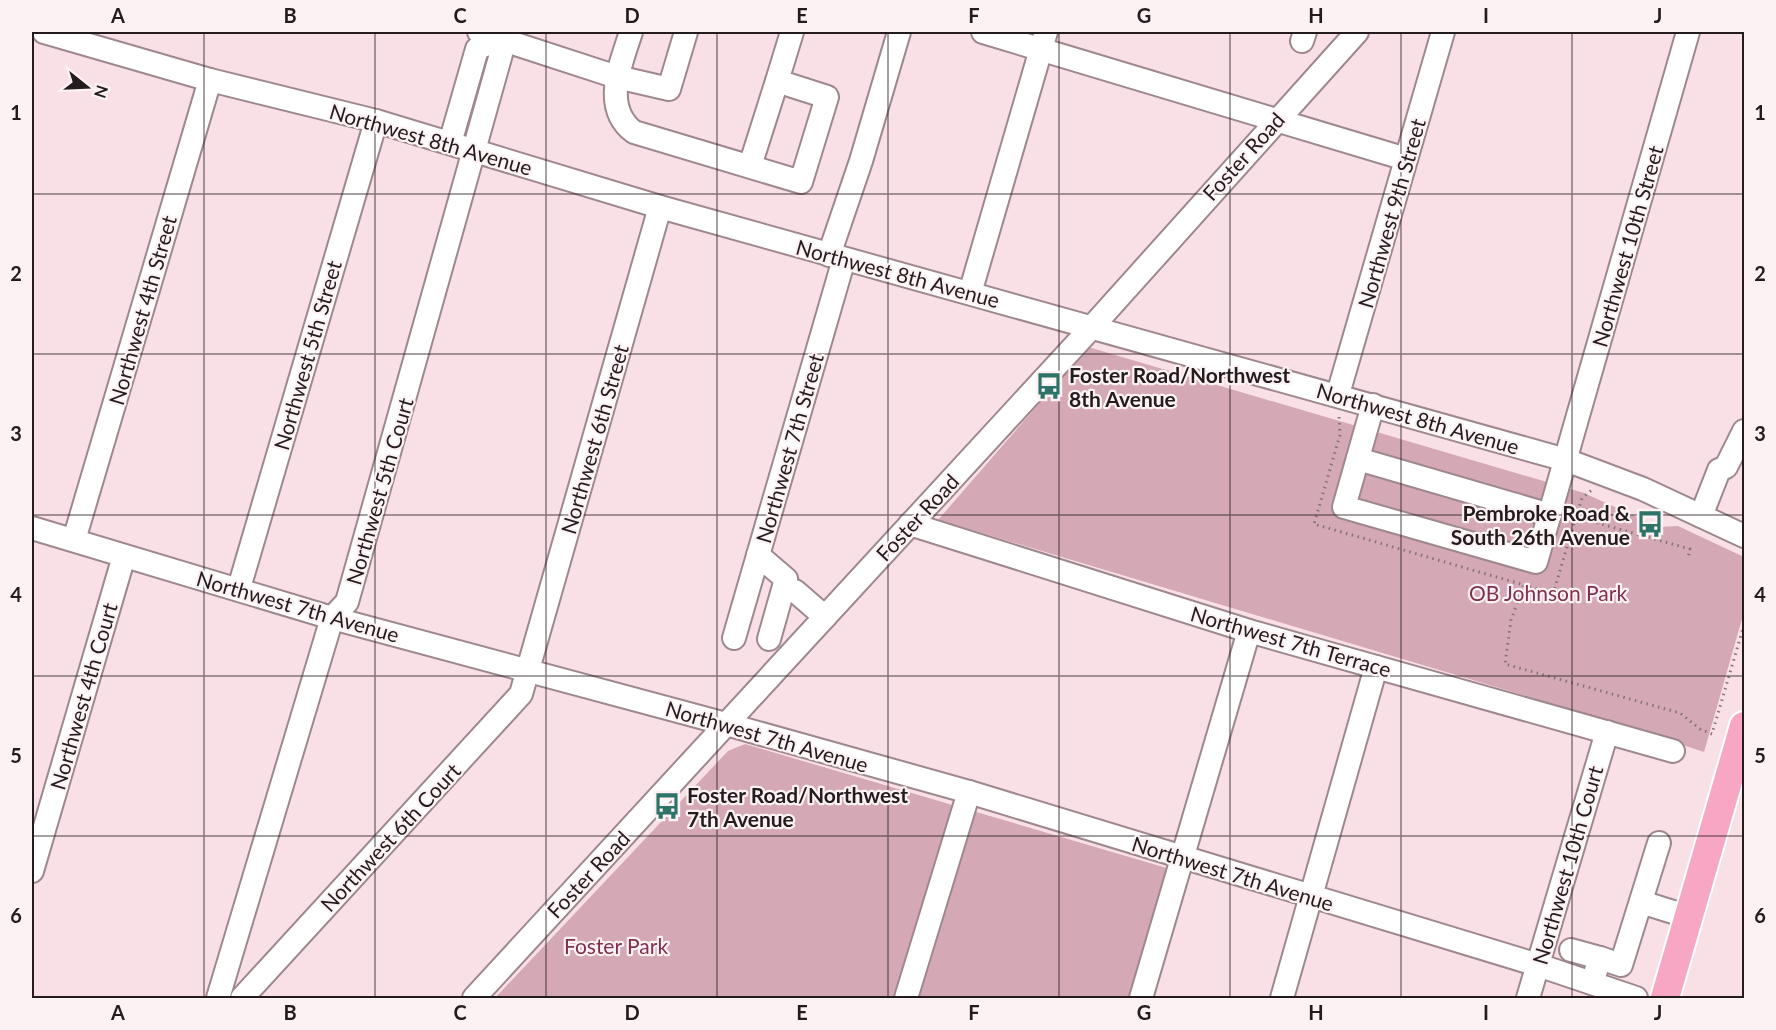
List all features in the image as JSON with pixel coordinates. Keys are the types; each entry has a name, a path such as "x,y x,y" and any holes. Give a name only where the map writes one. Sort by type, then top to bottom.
{"main road":[{"path":"1665,999 1744,726"}],"street":[{"path":"32,48 36,32"},
{"name":"Northwest 8th Avenue","path":"44,32 210,80 375,121 660,207 1338,394 1566,460 1643,489 1744,536"},
{"path":"632,32 617,77 617,111 624,124 634,132 801,182 827,97 777,81"},
{"path":"450,143 477,49 488,36 517,37 617,77 669,89 686,32"},
{"path":"750,166 792,32"},
{"name":"Northwest 7th Street","path":"734,638 758,555 861,161 899,32"},
{"path":"983,32 1044,40 1406,159"},
{"name":"Foster Road","path":"474,999 1092,327 1276,118 1357,32"},
{"name":"Northwest 9th Street","path":"1338,394 1443,32"},
{"name":"Northwest 10th Street","path":"1358,459 1344,507 1536,562 1688,32"},
{"name":"Northwest 5th Court","path":"218,999 332,618 347,602 476,150 501,54 488,36"},
{"path":"970,293 1044,40"},
{"name":"Northwest 4th Street","path":"74,540 210,80"},
{"name":"Northwest 5th Street","path":"239,588 375,121"},
{"name":"Northwest 6th Street","path":"529,671 660,207"},
{"path":"1373,405 1358,459 1550,515"},
{"path":"1708,519 1719,470 1726,467 1744,431"},
{"name":"Northwest 7th Terrace","path":"910,524 1249,631 1673,751"},
{"name":"Northwest 7th Avenue","path":"32,528 239,588 332,618 969,792 1310,898 1538,965 1636,999"},
{"path":"758,555 786,579 768,639"},
{"name":"Northwest 4th Court","path":"32,871 124,556"},
{"path":"795,591 825,617"},
{"path":"747,594 758,612 768,639 788,656"},
{"path":"1142,999 1249,631"},
{"path":"1282,999 1376,667"},
{"name":"Northwest 6th Court","path":"242,999 521,694 529,671"},
{"name":"Northwest 10th Court","path":"1528,999 1607,732"},
{"path":"906,999 969,792"},
{"path":"1571,950 1621,965 1659,843"},
{"path":"1641,902 1689,917"},
{"path":"1592,983 1600,958"}],"path":[{"path":"1339,417 1340,435 1314,524 1553,594 1582,498 1594,489"},
{"path":"1576,517 1690,549 1688,558"},
{"path":"1524,585 1511,620 1505,664 1680,713 1700,729 1712,734 1744,625"}],"green space":[{"name":"OB Johnson Park","path":"1088,347 1584,493 1659,527 1678,526 1744,557 1744,612 1704,752 1613,722 938,520"},
{"name":"Foster Park","path":"745,744 1170,869 1131,998 495,998 728,751"}],"place":[{"name":"Foster Road/Northwest 8th Avenue","path":"1049,386"},
{"name":"Pembroke Road & South 26th Avenue","path":"1650,524"},
{"name":"Foster Road/Northwest 7th Avenue","path":"667,806"}]}
